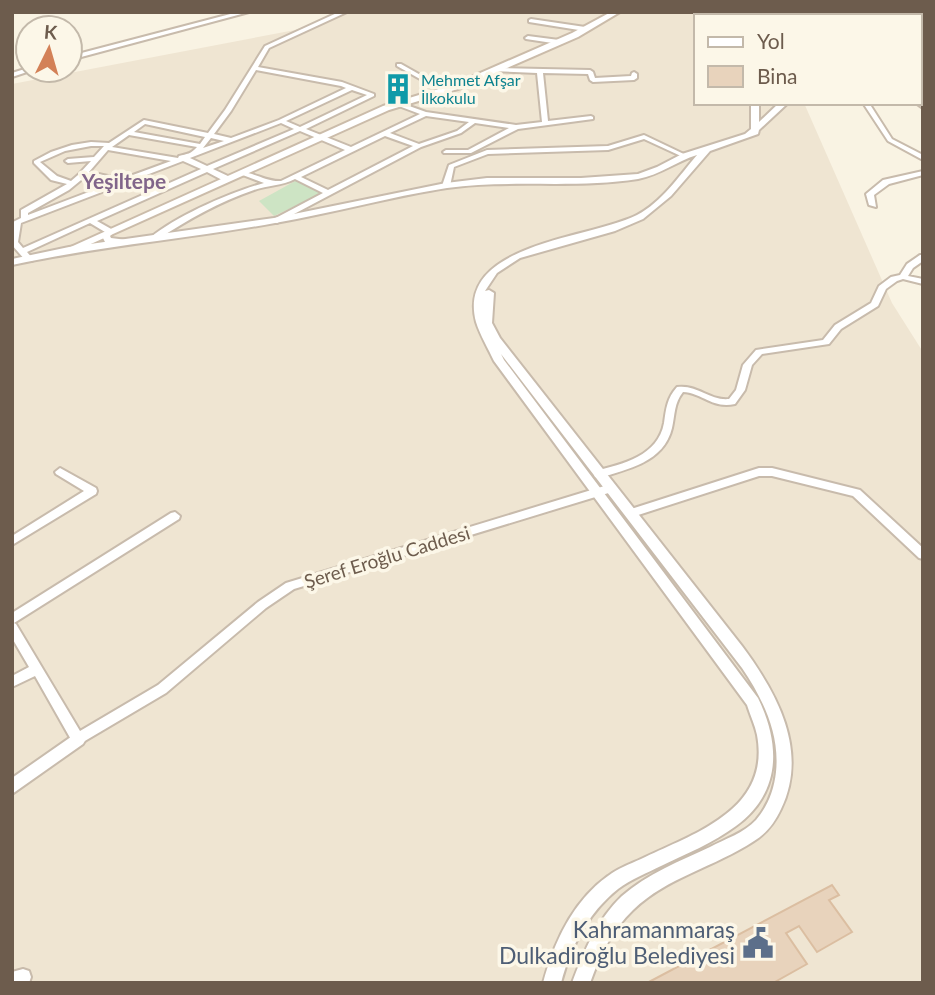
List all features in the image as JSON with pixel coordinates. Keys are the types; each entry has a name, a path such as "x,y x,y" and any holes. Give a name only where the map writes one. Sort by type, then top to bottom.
{"main road":[{"path":"69,250 398,104 458,86 559,42 615,12"}],"street":[{"path":"84,54 246,12"},
{"path":"193,158 228,111 267,47 344,12"},
{"path":"729,12 759,14"},
{"path":"531,21 584,29"},
{"path":"528,38 559,42"},
{"path":"399,65 422,78 458,86"},
{"path":"12,262 90,220 372,95 353,87 253,68"},
{"path":"494,70 590,72 593,80 634,78 634,74"},
{"path":"540,71 545,123"},
{"path":"72,183 54,178 36,162 55,152 86,145 193,158 353,87"},
{"path":"398,104 425,114 516,127 591,118"},
{"path":"755,105 755,132"},
{"path":"25,255 274,221 446,186 487,181 614,179 660,169 685,156 755,132 782,105"},
{"path":"867,105 890,140 923,158"},
{"path":"242,173 268,182 282,183 425,114"},
{"path":"281,121 352,150"},
{"path":"25,255 13,236 24,212 72,183 108,146 145,122 231,140"},
{"path":"274,221 419,146 459,132 473,122"},
{"path":"446,152 469,152 516,127"},
{"path":"127,133 201,146"},
{"path":"386,134 419,146"},
{"path":"446,186 451,166 487,152 608,148 643,137 685,156"},
{"path":"552,983 559,953 584,910 613,882 726,827 752,802 763,775 765,739 753,702 604,490 499,361 486,340 477,310 484,285 500,266 526,251 624,224 649,212 666,197 707,149"},
{"path":"18,221 179,158"},
{"path":"193,158 206,170 228,179"},
{"path":"68,161 94,159"},
{"path":"84,173 121,181"},
{"path":"873,205 870,194 879,185 923,173"},
{"path":"296,177 329,193"},
{"path":"154,238 175,224 268,182"},
{"path":"90,220 110,232 106,236 108,240 124,242"},
{"path":"550,245 511,267 493,284 487,297 487,323 495,339 599,474 604,490 632,513 761,686 772,706 783,739 785,772 777,799 761,827 639,892 612,916 590,954 581,983"},
{"path":"599,474 652,454 666,435 670,407 680,390 690,390 715,403 732,402 742,390 743,371 759,352 826,342 838,327 875,304 882,288 903,277 910,265 923,257"},
{"path":"903,277 923,282"},
{"path":"12,541 92,491 60,472"},
{"path":"632,513 759,472 772,472 856,493 923,555"},
{"name":"Şeref Eroğlu Caddesi","path":"12,787 78,739 162,688 262,605 290,586 604,490"},
{"path":"12,619 175,516"},
{"path":"12,628 78,739"},
{"path":"12,682 38,669"}],"shaded area":[{"path":"346,12 742,14 694,14 694,105 805,105 892,303 923,352 923,983 12,983 12,84 84,84 84,70 295,30"}],"green space":[{"path":"297,180 323,193 274,216 259,201"}],"building":[{"name":"Kahramanmaraş Dulkadiroğlu Belediyesi","path":"832,885 839,895 829,900 852,932 817,952 799,926 786,933 807,964 773,983 647,983"}],"place":[{"name":"Mehmet Afşar İlkokulu","path":"398,89"},
{"name":"Kahramanmaraş Dulkadiroğlu Belediyesi","path":"758,943"}],"district":[{"name":"Yeşiltepe","path":"124,182"}]}
